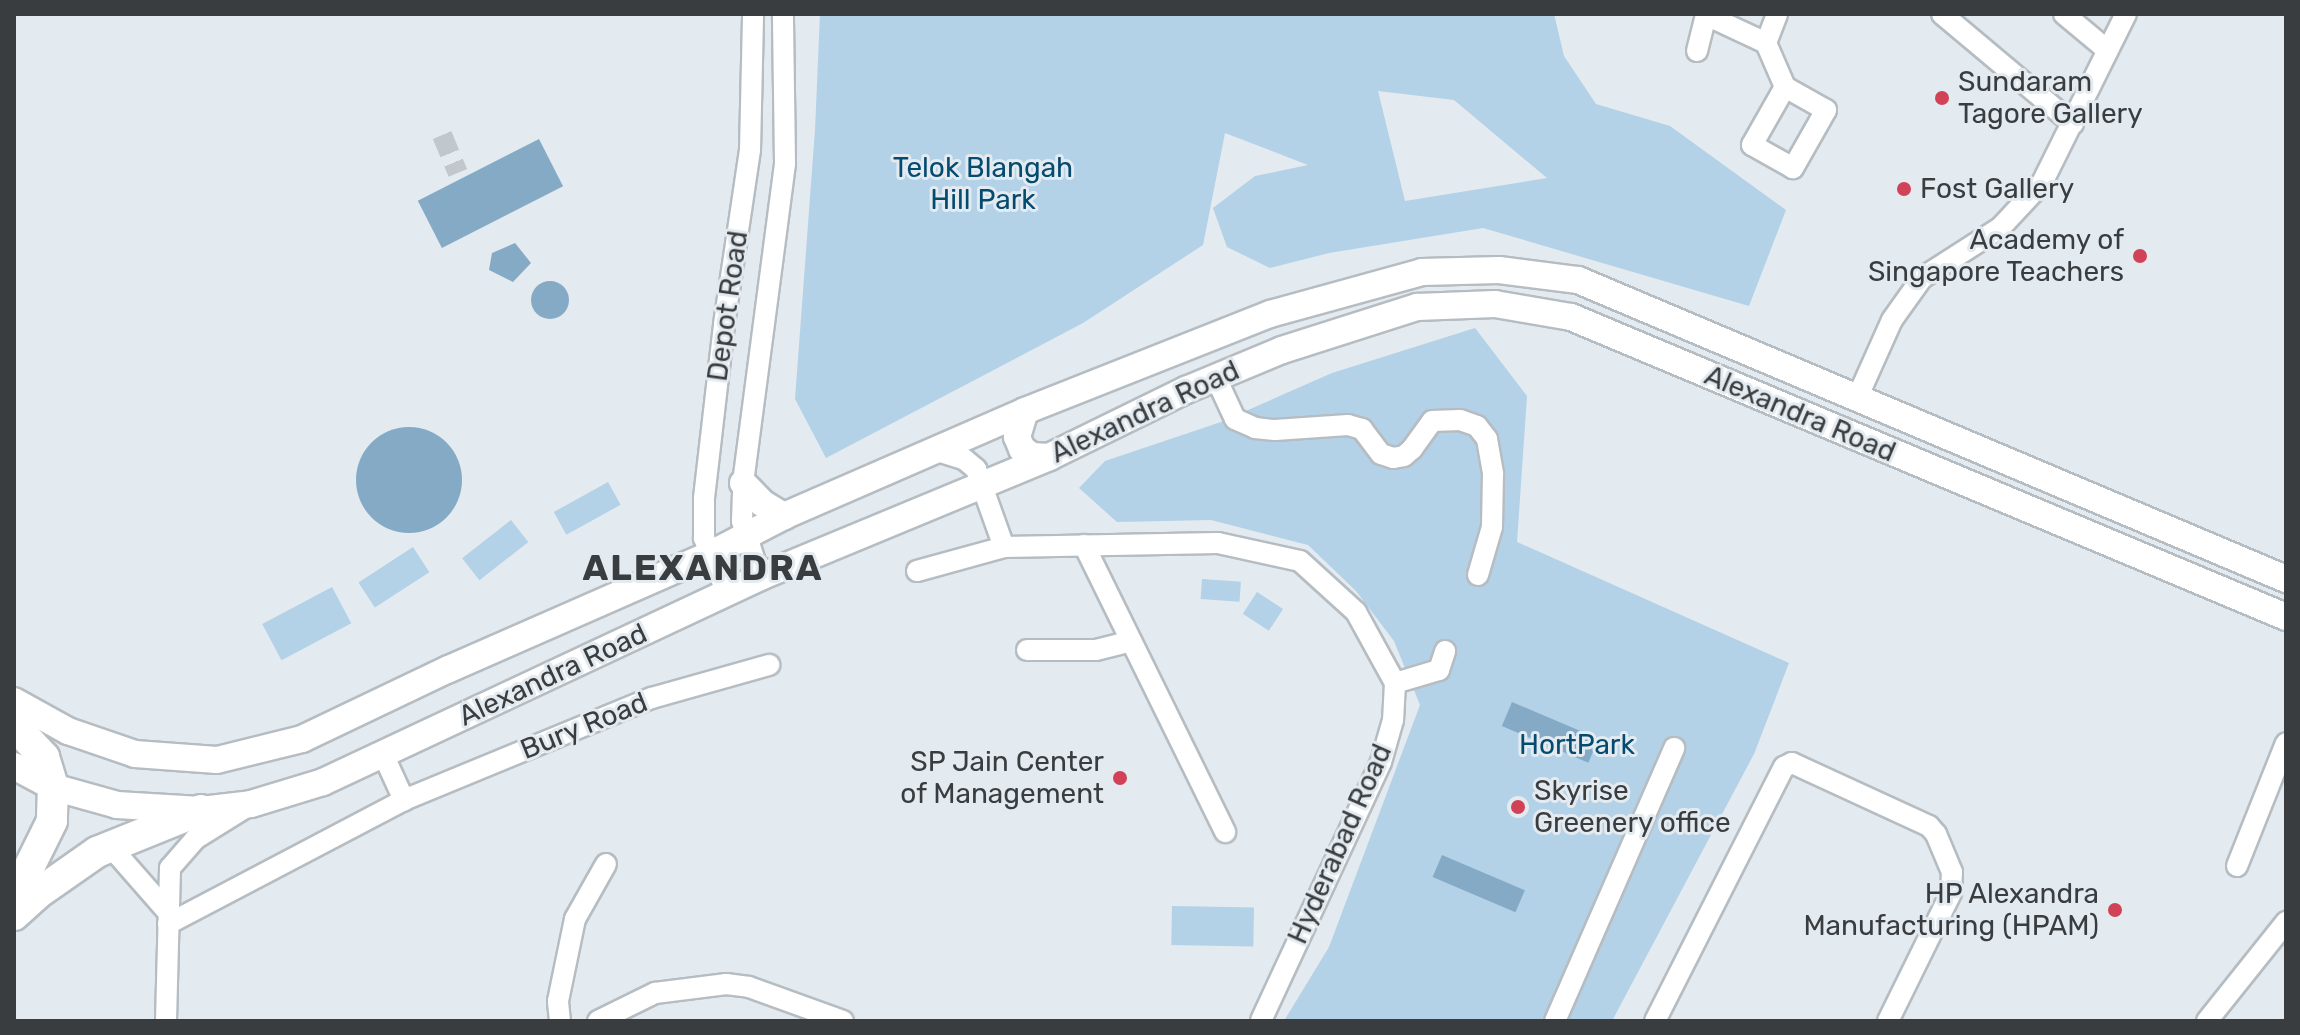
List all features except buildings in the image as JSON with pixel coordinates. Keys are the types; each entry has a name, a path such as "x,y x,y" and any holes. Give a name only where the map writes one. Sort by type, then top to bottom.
{"highway":[{"path":"14,725 44,757 53,787 52,821 14,898"},
{"path":"14,915 68,872 110,846 201,810"}],"main road":[{"name":"Alexandra Road","path":"14,701 68,731 135,754 217,760 302,739 449,669 711,554 784,516 1025,411 1270,314 1422,272 1484,270 1578,280 2286,579"},
{"name":"Alexandra Road","path":"14,766 53,787 117,805 201,810 251,804 323,782 760,577 1049,457 1216,378 1282,350 1417,307 1495,304 1571,317 2286,617"},
{"path":"1025,411 1017,437 1022,449 1032,456 1049,457"},
{"path":"1905,419 1936,450 1937,471"},
{"path":"743,483 768,508 784,516"}],"street":[{"name":"Depot Road","path":"727,593 704,538 704,498 724,324 750,150 753,14"},
{"name":"Depot Road","path":"760,577 742,521 743,483 785,163 783,14"},
{"path":"1766,43 1777,14"},
{"path":"1942,14 2073,124"},
{"path":"2064,14 2107,50"},
{"path":"1858,396 1892,320 1922,278 2000,228 2042,183 2126,14"},
{"path":"1697,51 1706,15 1766,43 1785,87"},
{"path":"1216,378 1235,419 1255,428 1275,430 1348,425 1362,429 1381,454 1393,458 1404,456 1412,449 1432,421 1460,420 1477,426 1487,439 1493,474 1492,527 1478,575"},
{"path":"934,450 964,459 976,469 1004,547"},
{"path":"917,571 1004,547 1218,543 1300,561 1356,612 1395,683 1439,670 1445,651"},
{"path":"1084,545 1225,832"},
{"path":"1027,650 1096,650 1131,641"},
{"name":"Bury Road","path":"168,917 404,800 652,698 769,665"},
{"name":"Hyderabad Road","path":"1261,1021 1381,762 1393,720 1395,683"},
{"path":"2237,866 2286,743"},
{"path":"1555,1021 1646,806 1674,748"},
{"path":"383,754 404,800"},
{"path":"1655,1021 1784,767 1792,763 1929,826 1936,834 1954,883 1892,1013"},
{"path":"166,1021 170,868 179,853 195,839 251,804"},
{"path":"110,846 168,917"},
{"path":"560,1021 558,1001 575,919 606,864"},
{"path":"2207,1021 2286,919"},
{"path":"598,1021 655,993 726,984 749,987 843,1021"}],"green space":[{"name":"Telok Blangah Hill Park","path":"820,14 1554,14 1564,56 1596,104 1670,126 1786,210 1749,306 1483,228 1329,253 1270,268 1227,247 1213,208 1255,176 1308,165 1225,133 1203,245 1083,323 826,458 795,399 815,130","holes":["1378,91 1454,100 1547,178 1405,201"]},
{"name":"HortPark","path":"1475,328 1527,396 1517,542 1789,663 1754,754 1612,1021 1284,1021 1329,947 1420,705 1394,641 1356,591 1308,545 1211,520 1117,522 1079,488 1105,461 1221,422 1332,373"},
{"path":"608,482 621,505 566,535 554,512"},
{"path":"511,520 528,542 479,580 462,558"},
{"path":"413,547 429,572 375,608 358,582"},
{"path":"1202,579 1241,582 1240,602 1201,599"},
{"path":"332,587 351,623 281,660 262,624"},
{"path":"1257,592 1283,609 1269,631 1243,614"},
{"path":"1172,906 1254,907 1253,946 1171,945"}],"shaded area":[{"path":"539,139 563,186 442,248 418,201"},
{"path":"515,243 531,263 513,282 489,270 492,253"},
{"path":"550,281 563,287 569,300 563,313 550,319 537,313 531,300 537,287"},
{"path":"409,427 429,431 446,443 458,460 462,480 458,500 446,517 429,529 409,533 389,529 372,517 360,500 356,480 360,460 372,443 389,431"},
{"path":"1512,702 1599,739 1588,763 1502,726"},
{"path":"1442,855 1525,890 1515,912 1433,877"}],"tunnel":[{"path":"442,135 458,173"}],"place":[{"name":"Sundaram Tagore Gallery","path":"1942,98"},
{"name":"Fost Gallery","path":"1904,189"},
{"name":"Academy of Singapore Teachers","path":"2140,256"},
{"name":"SP Jain Center of Management","path":"1120,778"},
{"name":"Skyrise Greenery office","path":"1518,807"},
{"name":"HP Alexandra Manufacturing (HPAM)","path":"2115,910"}],"district":[{"name":"ALEXANDRA","path":"703,568"}]}
